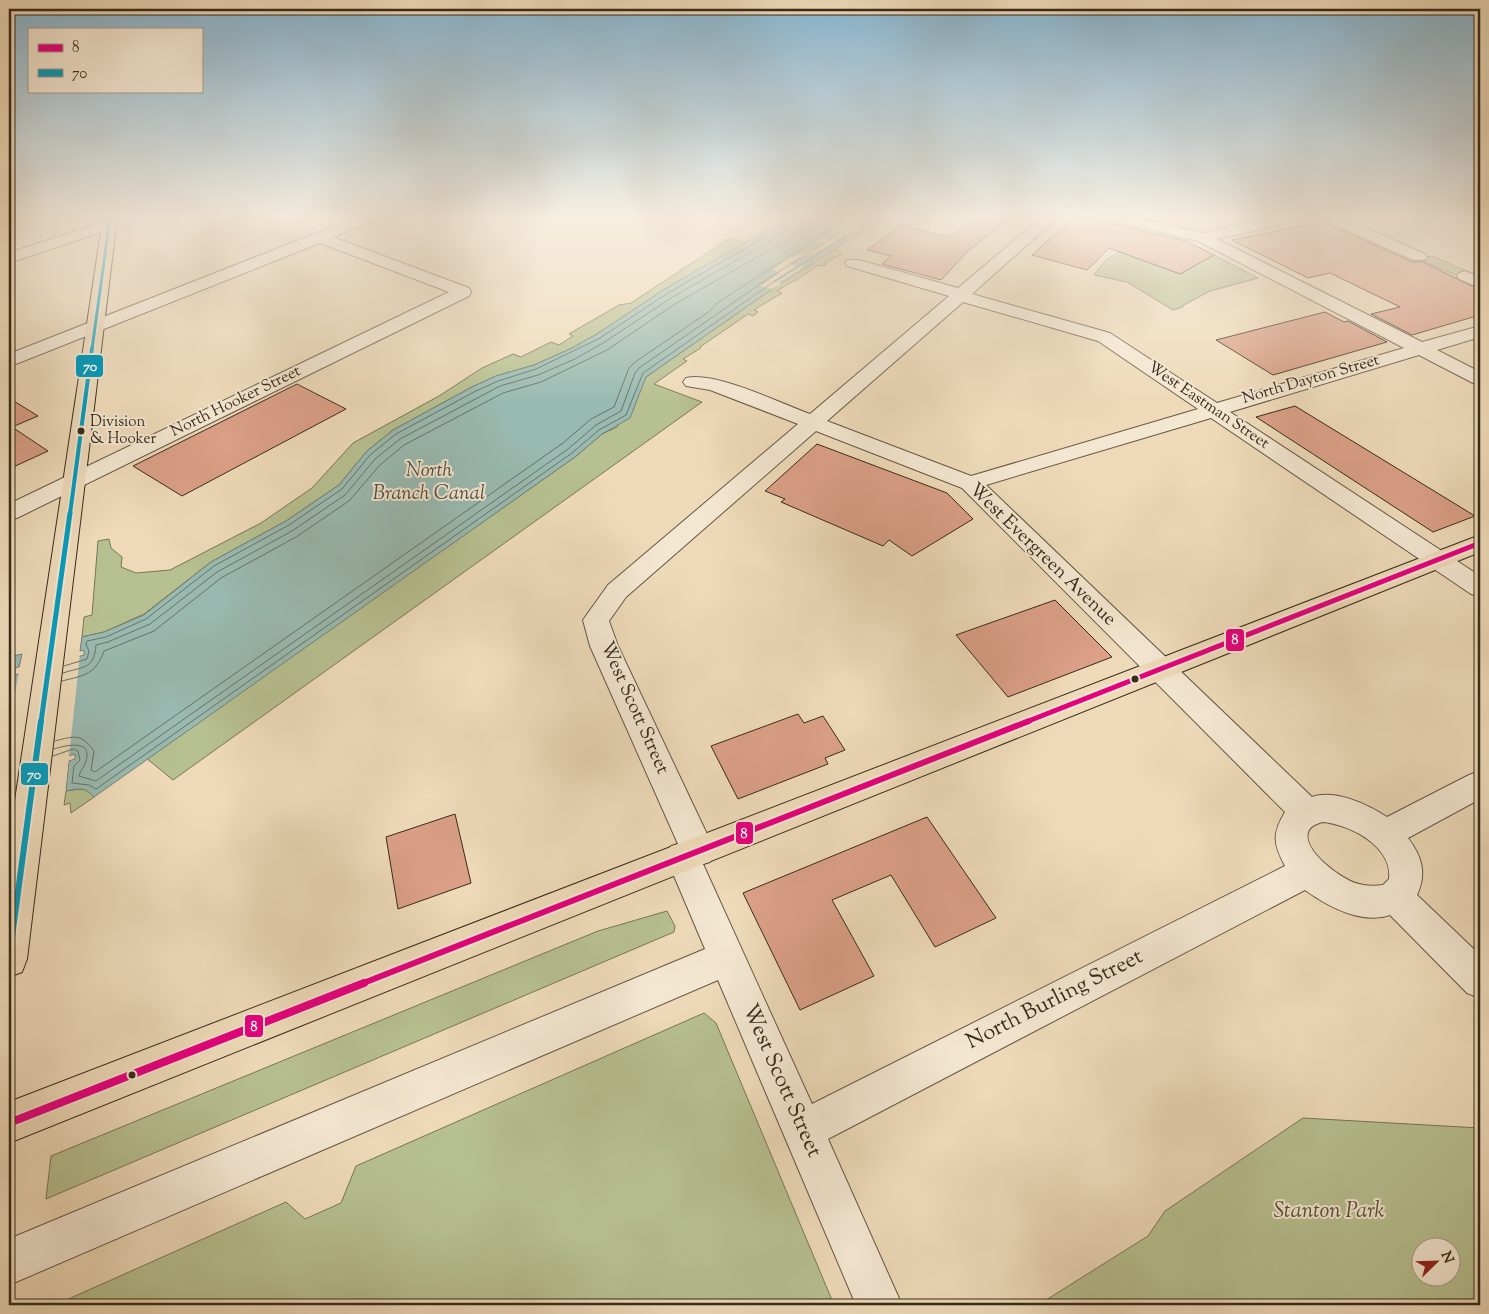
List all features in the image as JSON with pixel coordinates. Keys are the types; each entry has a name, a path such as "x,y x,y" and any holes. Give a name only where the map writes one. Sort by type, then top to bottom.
{"main road":[{"path":"9,959 102,279"},
{"path":"9,1123 1480,543"}],"street":[{"path":"9,360 213,279"},
{"name":"North Hooker Street","path":"9,513 463,292 430,279"},
{"name":"West Eastman Street","path":"908,279 1104,337 1480,588"},
{"path":"812,423 978,279"},
{"path":"1285,279 1480,379"},
{"name":"North Dayton Street","path":"970,483 1213,409 1480,331"},
{"name":"West Evergreen Avenue","path":"693,382 713,384 970,483 1306,812"},
{"name":"West Scott Street","path":"812,423 617,591 596,620 604,646 690,854 727,958 879,1305"},
{"path":"1385,834 1480,784"},
{"path":"1319,808 1335,809 1352,814 1385,834 1398,850 1406,866 1407,881 1400,894 1385,902 1373,903 1338,894 1322,884 1297,857 1292,842 1291,829 1296,819 1306,812 1319,808"},
{"name":"North Burling Street","path":"803,1130 1308,871"},
{"path":"1394,897 1480,980"},
{"path":"9,1262 727,958"}],"green space":[{"path":"667,279 682,279 597,334 570,349 534,365 496,376 393,430 367,451 339,485 286,521 211,562 144,614 104,632 82,637 84,617 92,615 98,541 109,539 111,548 122,557 121,567 136,573 170,570 261,523 312,488 353,443 439,396 482,368 513,354 521,357 551,342 559,345 573,336 569,334 619,305 631,303"},
{"path":"783,279 797,279 777,291 782,293 754,310 758,312 753,316 748,314 683,359 687,361 654,384 702,402 173,780 146,758 575,457 602,434 617,427 646,377 771,290"},
{"path":"1114,279 1253,279 1210,291 1183,307 1173,310 1127,282"},
{"path":"87,790 94,797 71,813 70,803 64,805 66,791"},
{"path":"667,911 675,926 674,932 46,1199 51,1156 598,931"},
{"path":"704,1013 716,1023 834,1305 55,1305 286,1202 305,1219 341,1203 356,1166"},
{"name":"Stanton Park","path":"1303,1118 1480,1128 1480,1305 1038,1305 1148,1236 1165,1211"}],"water":[{"name":"North Branch Canal","path":"682,279 787,279 646,377 630,418 602,434 575,457 94,797 84,790 66,791 69,761 75,759 75,754 9,775 9,657 22,654 19,667 15,668 15,675 84,655 84,650 80,651 82,637 104,632 144,615 211,562 286,521 339,485 367,451 393,430 496,376 534,365 570,349 597,334"}],"pier":[{"path":"770,279 776,279 773,281 776,282 783,279 779,282 781,284 772,289 760,286"},
{"path":"80,654 65,794 63,791 68,759 9,777 9,729 19,671"}],"building":[{"path":"1343,279 1458,279 1480,290 1480,315 1412,335 1371,314 1400,307"},
{"path":"1325,312 1344,322 1348,321 1387,342 1273,375 1216,340"},
{"path":"297,384 346,409 182,496 133,466"},
{"path":"9,398 38,416 12,427 48,451 9,469"},
{"path":"1295,406 1475,516 1433,532 1256,417"},
{"path":"817,444 947,493 973,519 912,556 889,540 883,546 781,502 785,499 765,491"},
{"path":"1055,600 1112,657 1008,697 956,635"},
{"path":"798,714 804,723 823,716 845,750 825,758 828,764 738,799 711,746"},
{"path":"455,814 471,883 398,909 386,837"},
{"path":"927,817 996,918 935,947 891,875 832,900 874,976 800,1010 743,893"}],"transit line":[{"name":"70","path":"9,959 102,279"},
{"name":"8","path":"9,1123 1480,543"}],"place":[{"name":"Division & Hooker","path":"81,431"}]}
